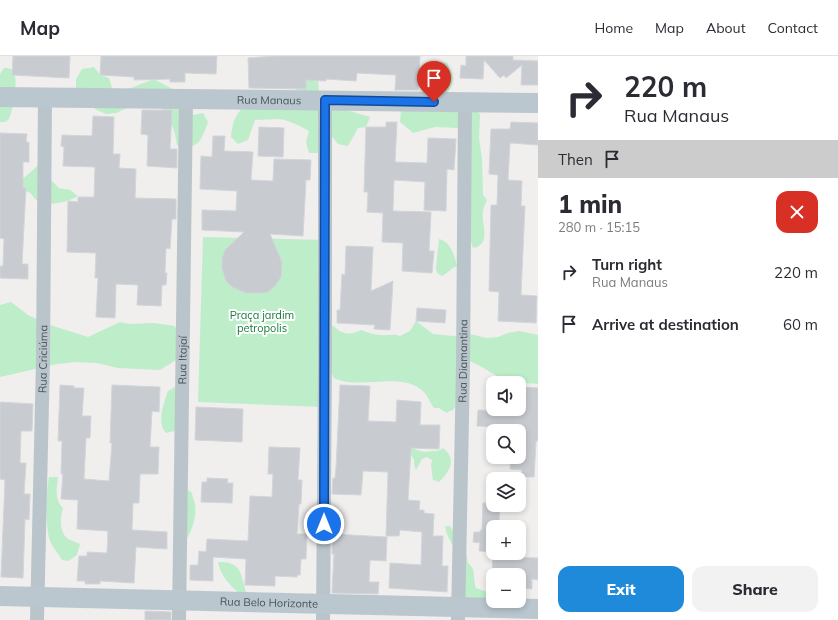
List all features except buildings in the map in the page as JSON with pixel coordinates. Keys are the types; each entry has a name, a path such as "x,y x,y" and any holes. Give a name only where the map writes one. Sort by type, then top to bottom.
{"street":[{"name":"Rua Manaus","path":"0,97 538,103"},
{"name":"Rua Criciúma","path":"37,620 43,360 45,98"},
{"name":"Rua Itajaí","path":"179,620 186,100"},
{"path":"323,612 325,100"},
{"name":"Rua Diamantina","path":"458,613 463,375 465,102"},
{"name":"Rua Belo Horizonte","path":"0,596 179,600 323,612 458,613 538,608"}],"green space":[{"path":"436,61 447,63 453,78 447,93 428,94 429,71 432,64"},
{"path":"94,67 100,75 109,78 113,91 123,91 154,79 178,92 193,115 203,113 208,122 201,139 195,145 177,145 171,124 166,114 159,106 127,108 116,113 106,114 95,109 76,91 76,79 82,69"},
{"path":"4,68 10,69 15,75 14,102 9,119 5,122 0,122 0,74"},
{"path":"318,78 319,92 297,93 297,81"},
{"path":"244,106 346,110 370,117 366,127 358,128 348,146 338,144 331,135 319,153 309,153 306,142 309,131 298,125 278,119 255,120 248,140 238,144 231,137 233,124 238,113"},
{"path":"401,110 475,110 480,114 479,138 482,159 483,195 487,200 483,212 484,238 479,246 473,248 470,238 460,134 458,128 435,127 413,133 400,122"},
{"path":"38,165 47,171 51,180 59,188 70,190 78,196 64,202 48,204 38,201 26,191 12,188"},
{"name":"Praça jardim petropolis","path":"203,237 327,240 321,407 198,402"},
{"path":"439,239 449,246 457,266 442,276 437,273 436,268"},
{"path":"11,302 28,315 47,324 88,337 120,322 129,324 153,323 175,326 180,342 176,360 160,370 118,368 97,363 76,362 57,364 0,377 0,305"},
{"path":"416,321 433,334 454,336 466,333 487,338 498,337 519,331 538,335 538,384 526,383 526,376 496,376 466,360 457,366 457,401 453,410 447,413 439,408 434,408 424,392 415,386 404,382 392,381 356,383 334,378 331,372 330,325 341,332 347,333 361,330 378,335 400,336 410,331"},
{"path":"175,387 177,393 179,430 166,433 163,429 161,418 162,412 168,391"},
{"path":"407,447 425,452 437,451 443,448 448,452 450,457 451,461 449,470 439,482 433,480 431,465 432,460 427,457 422,459 416,470 414,460"},
{"path":"49,477 58,477 57,498 63,508 61,520 63,532 68,539 80,544 77,555 68,561 62,560 51,544 48,535 46,509"},
{"path":"188,490 192,493 195,504 195,515 191,531 183,544"},
{"path":"445,526 450,526 466,552 468,563 473,571 476,588 486,592 486,599 484,600 457,597 455,552"},
{"path":"218,562 226,562 236,566 241,574 246,592 241,595 230,584 221,572"}],"route":[{"path":"324,524 325,100 434,102"}]}
